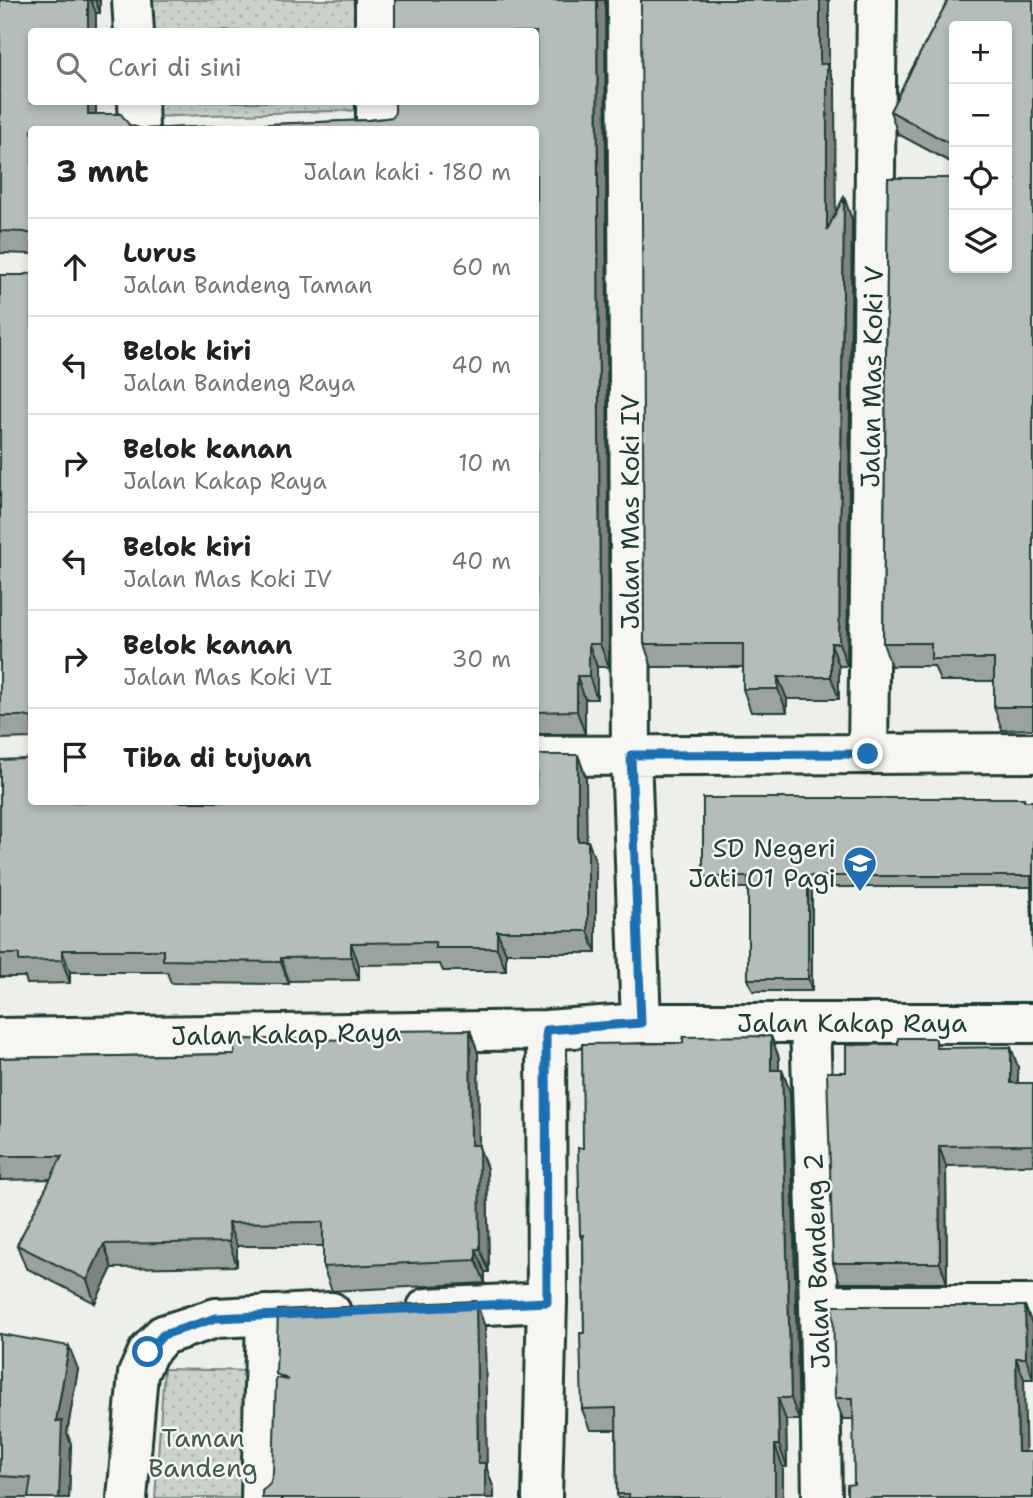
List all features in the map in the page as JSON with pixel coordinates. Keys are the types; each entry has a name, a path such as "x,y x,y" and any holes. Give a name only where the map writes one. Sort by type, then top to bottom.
{"street":[{"path":"132,0 134,28"},
{"path":"375,0 375,28"},
{"name":"Jalan Mas Koki IV","path":"626,0 631,755 641,1023"},
{"name":"Jalan Mas Koki V","path":"868,754 877,0"},
{"path":"140,105 152,126"},
{"path":"336,123 376,117"},
{"path":"539,756 1033,753"},
{"name":"Jalan Kakap Raya","path":"0,1038 546,1030 641,1023 1033,1023"},
{"name":"Jalan Bandeng 2","path":"810,1023 822,1498"},
{"path":"542,1498 547,1302 546,1030"},
{"path":"127,1498 138,1374 148,1352 163,1335 216,1318 547,1302"},
{"path":"819,1305 1033,1305"},
{"path":"261,1498 266,1315"}],"green space":[{"path":"144,0 364,0 364,28 145,28"},
{"path":"148,105 365,105 365,110 149,117"},
{"name":"Taman Bandeng","path":"164,1369 253,1371 245,1498 155,1498"}],"building":[{"path":"0,0 88,0 88,28 28,28 28,105 88,105 88,114 121,114 130,126 28,126 28,233 0,231"},
{"path":"395,0 597,0 600,644 589,644 589,676 577,676 577,711 539,712 539,126 218,126 369,120 393,117 395,105 539,105 539,28 395,28"},
{"path":"641,0 820,0 820,64 827,64 827,230 844,197 839,643 831,643 831,677 778,677 778,689 743,689 743,644 644,644"},
{"path":"948,0 1033,0 1033,707 994,707 994,659 931,659 931,643 883,643 888,178 949,178 949,273 1012,273 1012,21 949,21 949,143 890,111"},
{"path":"28,274 28,717 0,716 0,275"},
{"path":"539,755 578,755 578,841 588,841 588,931 497,931 497,948 435,948 435,942 351,943 351,957 281,958 281,962 163,960 163,950 62,950 62,960 19,961 19,954 0,954 0,760 28,758 28,805 539,805"},
{"path":"703,798 1024,798 1024,801 1033,801 1033,954 1031,876 808,876 808,979 748,979 748,877 703,877"},
{"path":"470,1030 471,1145 479,1145 480,1249 476,1249 476,1260 323,1267 323,1222 228,1223 229,1242 104,1244 87,1280 17,1245 62,1156 0,1156 0,1058 234,1054 234,1039 386,1040 386,1031"},
{"path":"771,1036 771,1070 782,1070 791,1398 778,1398 779,1445 775,1445 775,1498 629,1498 629,1494 617,1494 616,1408 582,1409 580,1333 584,1333 583,1235 580,1235 578,1148 583,1148 582,1044 683,1043 683,1037"},
{"path":"898,1038 936,1038 936,1048 1011,1047 1011,1083 1033,1083 1033,1145 939,1146 940,1263 833,1263 827,1072 846,1072 846,1045 898,1044"},
{"path":"476,1301 478,1463 485,1463 485,1498 262,1498 262,1491 270,1484 273,1473 276,1378 289,1380 276,1374 278,1310"},
{"path":"833,1306 1025,1306 1026,1358 1016,1358 1018,1452 1033,1452 1033,1498 847,1498 847,1485 854,1484 853,1398 835,1398"},
{"path":"0,1334 69,1346 56,1421 62,1421 59,1498 28,1498 31,1478 0,1476"}],"place":[{"name":"SD Negeri Jati 01 Pagi","path":"860,893"}],"route":[{"path":"148,1352 163,1335 216,1318 547,1302 546,1030 641,1023 631,755 868,754"}]}
